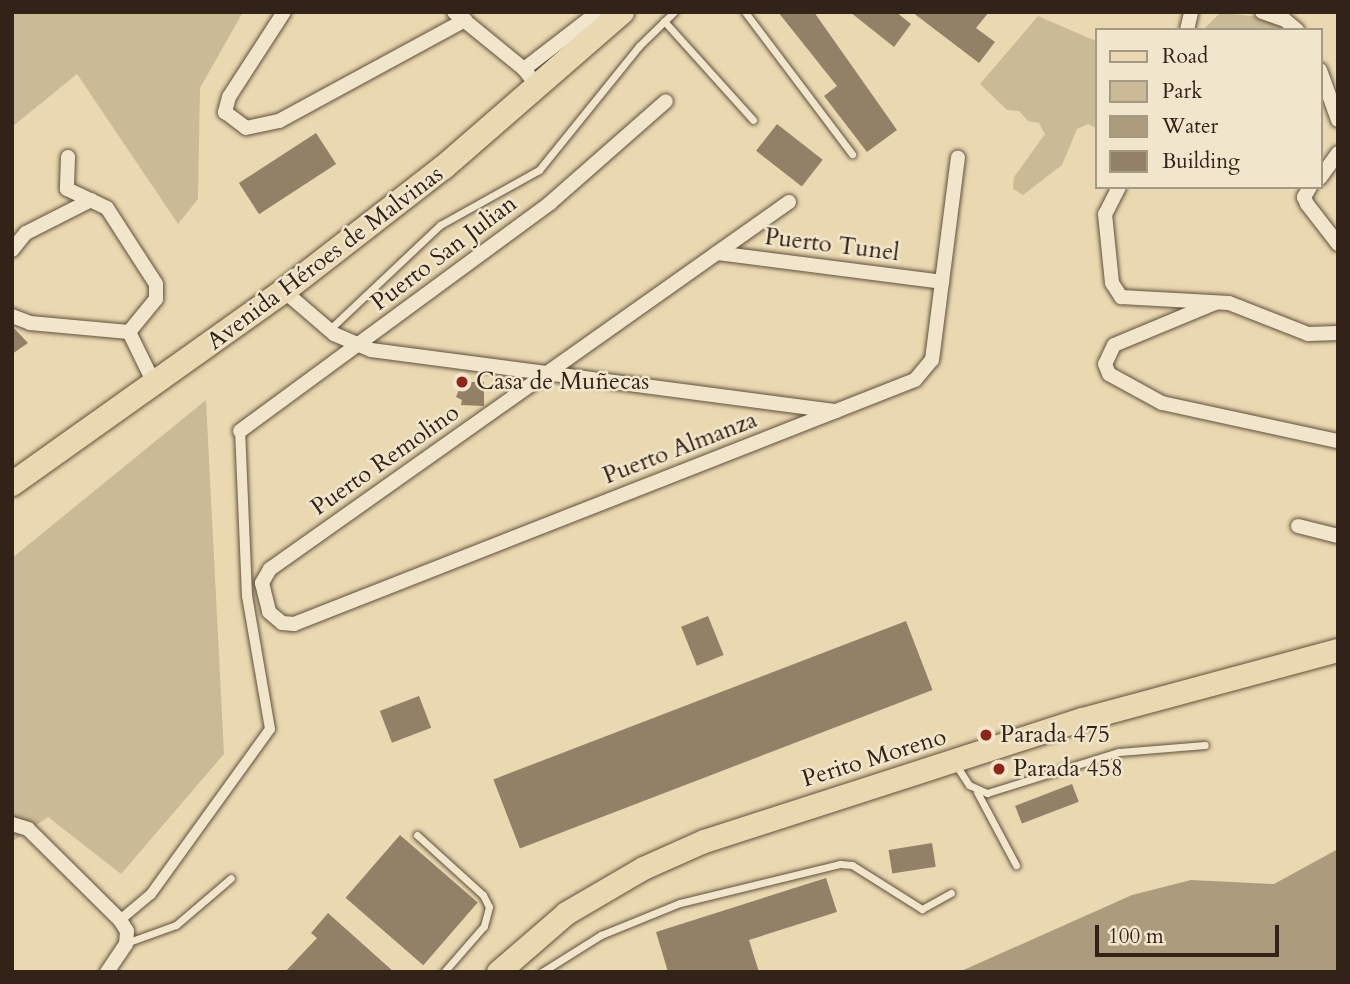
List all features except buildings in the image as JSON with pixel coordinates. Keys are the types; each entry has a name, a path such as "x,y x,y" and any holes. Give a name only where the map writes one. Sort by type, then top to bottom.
{"highway":[{"name":"Avenida Héroes de Malvinas","path":"12,484 284,291 490,131 531,79 601,19 622,12"}],"main road":[{"name":"Perito Moreno","path":"498,972 566,913 643,868 767,819 1082,719 1338,650"}],"street":[{"path":"284,12 229,97 225,112 246,128 279,121 459,16 531,79"},
{"path":"1262,12 1285,20 1295,28"},
{"path":"1322,74 1338,120"},
{"name":"Puerto San Julian","path":"240,431 550,203 666,101"},
{"path":"1322,175 1338,153"},
{"path":"68,157 67,189 107,208 156,284 156,299 129,332"},
{"name":"Puerto Almanza","path":"255,595 275,620 293,624 915,380 925,372 932,360 958,158"},
{"path":"1118,189 1105,214 1112,283 1121,297 1244,307 1308,334 1338,333"},
{"path":"1309,189 1304,197 1307,204 1338,244"},
{"path":"12,250 26,233 91,200"},
{"name":"Puerto Remolino","path":"255,595 270,569 789,202"},
{"name":"Puerto Tunel","path":"717,253 942,282"},
{"path":"284,291 329,330 357,346 837,411"},
{"path":"1215,303 1114,345 1105,364 1110,374 1162,403 1338,441"},
{"path":"12,316 30,323 129,332"},
{"path":"129,332 154,383"},
{"path":"120,920 152,894 270,729 240,431"},
{"path":"1298,526 1338,536"},
{"path":"12,824 28,829 127,930 126,944 107,972"}],"lane":[{"path":"329,330 440,225 539,170 639,46 674,12"},
{"path":"745,12 852,154"},
{"path":"664,21 753,120"},
{"path":"1322,74 1338,93"},
{"path":"977,792 1000,790 1119,752 1205,745"},
{"path":"954,761 977,792 1016,865"},
{"path":"417,835 483,895 489,907 484,926 444,972"},
{"path":"542,972 601,935 680,903 840,864 852,865 922,909 951,893"},
{"path":"126,944 176,925 231,878"}],"green space":[{"path":"12,12 243,12 200,88 198,199 178,224 77,74 12,127"},
{"path":"1220,13 1275,18 1285,28 1205,28"},
{"path":"1038,16 1094,40 1094,127 1088,124 1077,129 1062,165 1023,195 1013,189 1014,177 1045,134 1039,123 1028,121 1019,111 1007,110 980,84"},
{"path":"206,400 224,754 121,874 48,817 12,842 12,558"}],"water":[{"path":"1338,849 1338,972 959,972 1132,895 1191,880 1274,884"}],"place":[{"name":"Casa de Muñecas","path":"462,382"},
{"name":"Parada 475","path":"986,735"},
{"name":"Parada 458","path":"999,769"}]}
